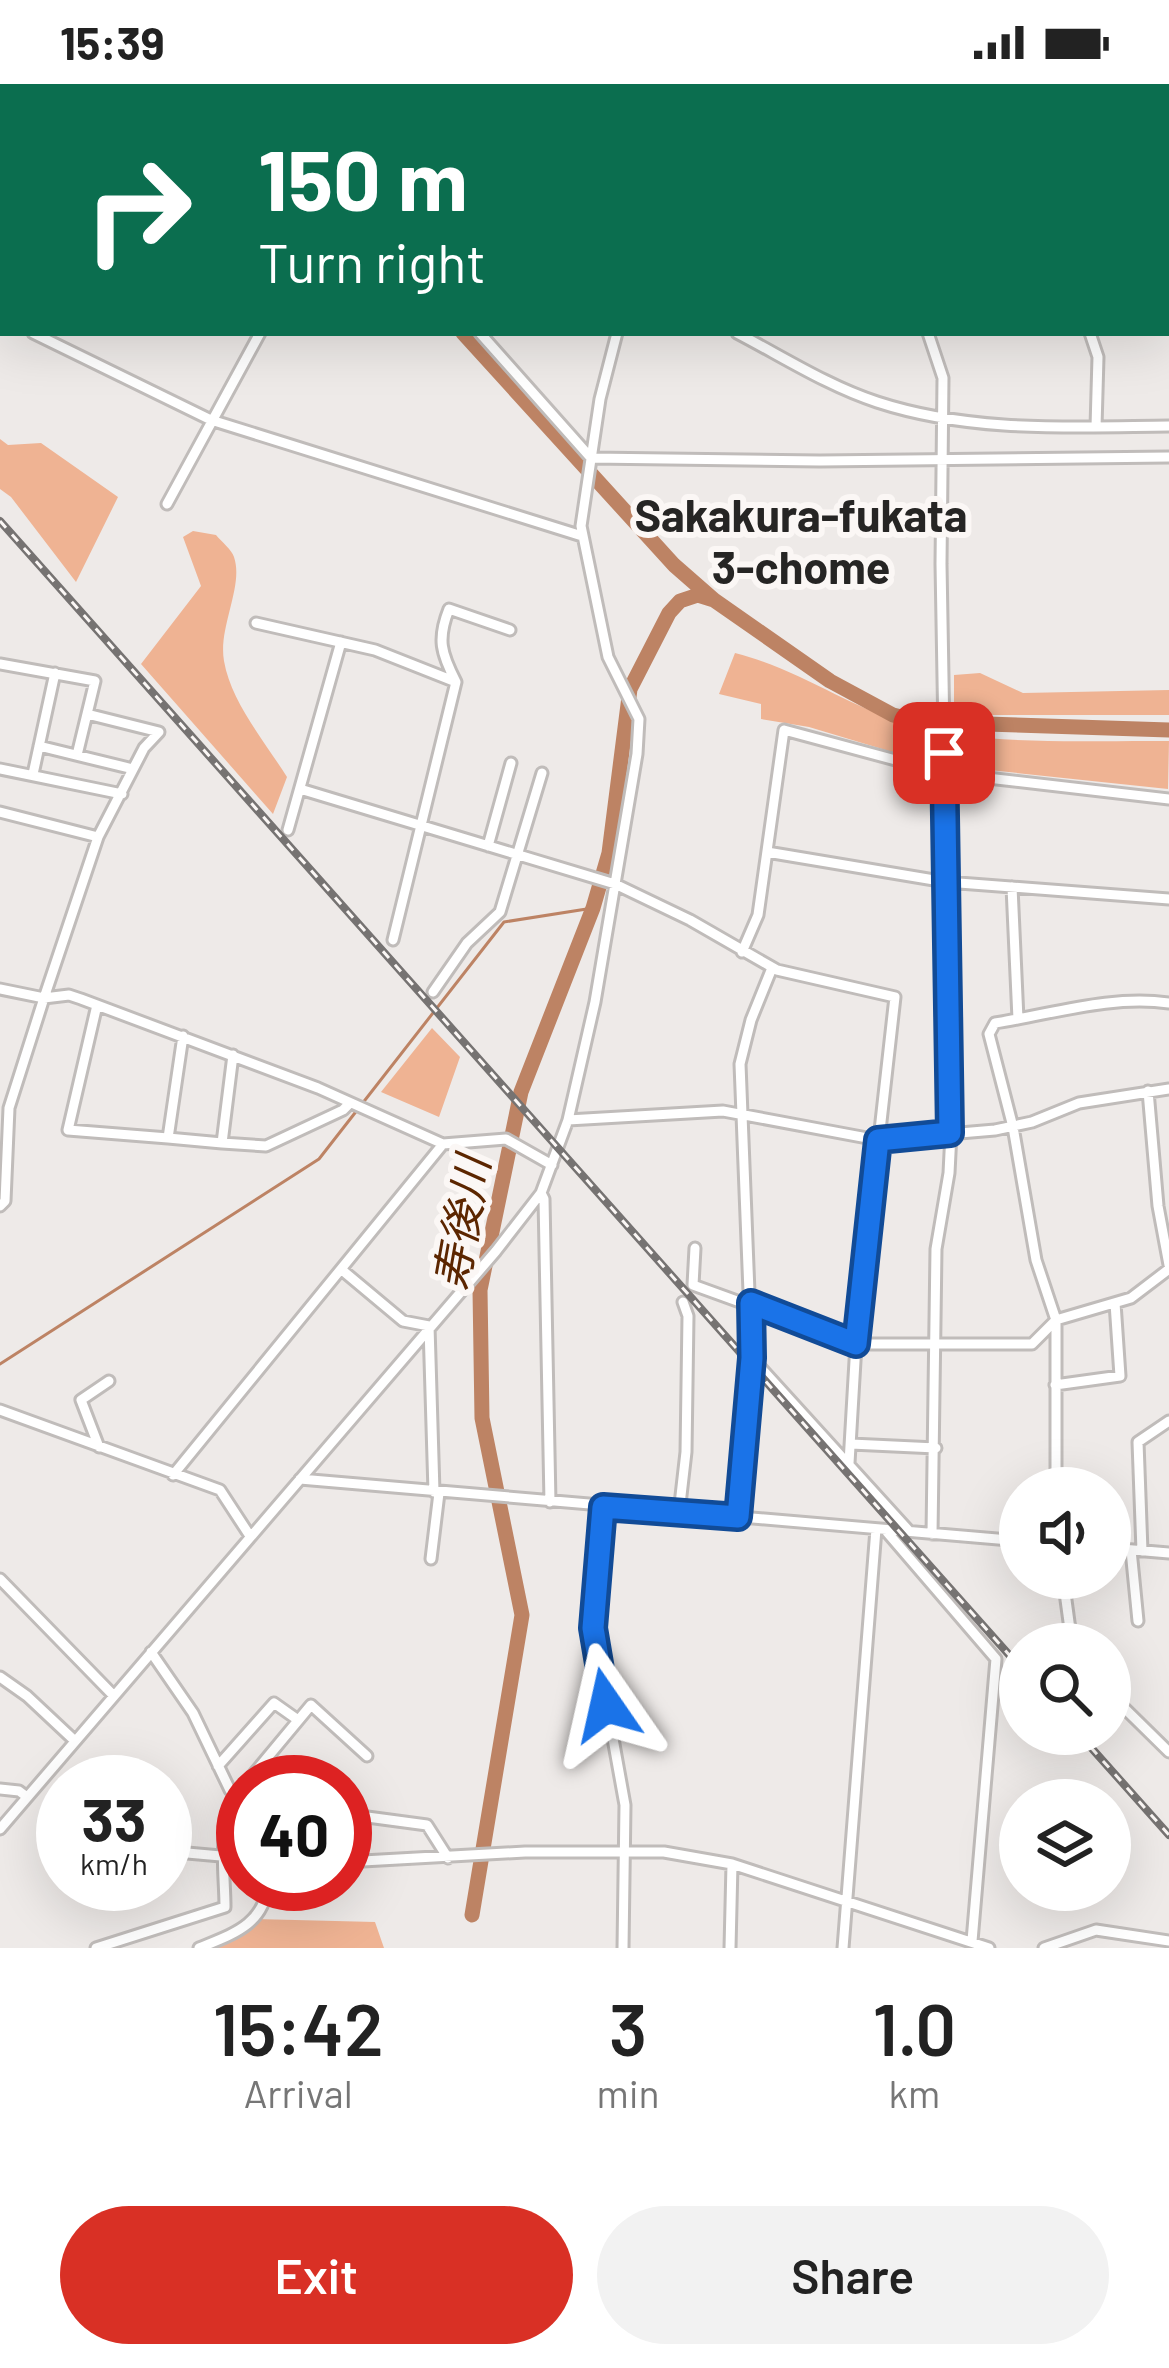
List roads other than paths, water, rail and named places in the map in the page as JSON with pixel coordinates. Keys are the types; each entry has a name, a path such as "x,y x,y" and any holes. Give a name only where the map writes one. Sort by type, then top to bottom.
{"street":[{"path":"38,336 211,420 582,536"},
{"path":"167,504 258,336"},
{"path":"483,336 590,461 1169,457"},
{"path":"63,1755 496,1251 541,1193 552,1166 596,1002 640,730 608,657 582,536 590,461 616,336"},
{"path":"743,336 852,393 940,419 982,425 1169,426"},
{"path":"929,336 943,378 940,459 950,1133 949,1173 936,1249 932,1534"},
{"path":"1091,336 1098,357 1096,427"},
{"path":"393,940 456,682 438,636 449,609 510,630"},
{"path":"256,623 375,650 456,682"},
{"path":"288,830 341,642"},
{"path":"0,664 95,681 77,755"},
{"path":"33,774 55,674"},
{"path":"0,1206 5,1201 8,1108 98,837 144,748 159,732 87,714"},
{"path":"742,952 758,915 784,730 944,773 1169,799"},
{"path":"39,746 133,769"},
{"path":"488,846 511,763"},
{"path":"0,769 122,794"},
{"path":"433,992 467,944 500,912 542,773"},
{"path":"299,789 613,883 690,920 772,968 895,997 856,1344 849,1463"},
{"path":"0,812 98,837"},
{"path":"767,852 946,882 1169,899"},
{"path":"1012,887 1018,1019"},
{"path":"738,1517 752,1358 740,1064 772,968"},
{"path":"0,989 44,998 69,995 233,1055 443,1144 511,1140 552,1166"},
{"path":"1056,1467 1056,1320 1036,1260 1013,1127 989,1034 995,1023 1136,999 1169,1004"},
{"path":"97,1005 68,1130 266,1146 355,1107"},
{"path":"168,1138 183,1036"},
{"path":"222,1143 233,1055"},
{"path":"568,1120 637,1113 741,1112 878,1140 1013,1127 1078,1103 1169,1089"},
{"path":"694,1248 693,1285 856,1344 1032,1344 1056,1320 1131,1298 1169,1267 1158,1206 1148,1091"},
{"path":"173,1474 443,1144"},
{"path":"541,1193 550,1502"},
{"path":"342,1270 403,1321 429,1326"},
{"path":"679,1513 687,1408 688,1316 683,1302"},
{"path":"1055,1385 1122,1373 1115,1303"},
{"path":"429,1326 436,1492 431,1559"},
{"path":"752,1358 910,1532"},
{"path":"98,1447 81,1400 109,1381"},
{"path":"0,1410 220,1490 250,1536"},
{"path":"1138,1621 1138,1442 1169,1421"},
{"path":"850,1444 936,1448"},
{"path":"300,1479 999,1539"},
{"path":"603,1507 593,1628 625,1805 623,1948"},
{"path":"843,1948 880,1530"},
{"path":"880,1530 996,1659 972,1941"},
{"path":"1131,1550 1169,1553"},
{"path":"0,1579 114,1696"},
{"path":"151,1652 193,1713 216,1762"},
{"path":"0,1677 75,1741"},
{"path":"228,1755 274,1703 298,1720"},
{"path":"270,1755 310,1705 366,1755"},
{"path":"1131,1715 1169,1752"},
{"path":"0,1829 36,1786"},
{"path":"0,1789 27,1797"},
{"path":"372,1818 427,1825 448,1858"},
{"path":"372,1861 664,1852 732,1864 989,1948"},
{"path":"730,1948 732,1864"},
{"path":"96,1948 216,1910"},
{"path":"200,1948 242,1930 261,1911"},
{"path":"1043,1948 1096,1930 1169,1941"}],"waterway":[{"path":"466,336 674,565 714,600 830,681 893,715 922,722 1169,730"},
{"name":"寿後川","path":"472,1915 522,1615 482,1418 480,1290 521,1092 593,908 609,853 630,689 669,613 680,601 698,595 714,600"},
{"path":"0,1364 319,1159 504,922 593,908"}],"railway":[{"path":"0,521 999,1643"},
{"path":"1098,1755 1169,1835"}],"district":[{"name":"Sakakura-fukata 3-chome","path":"801,540"}]}
